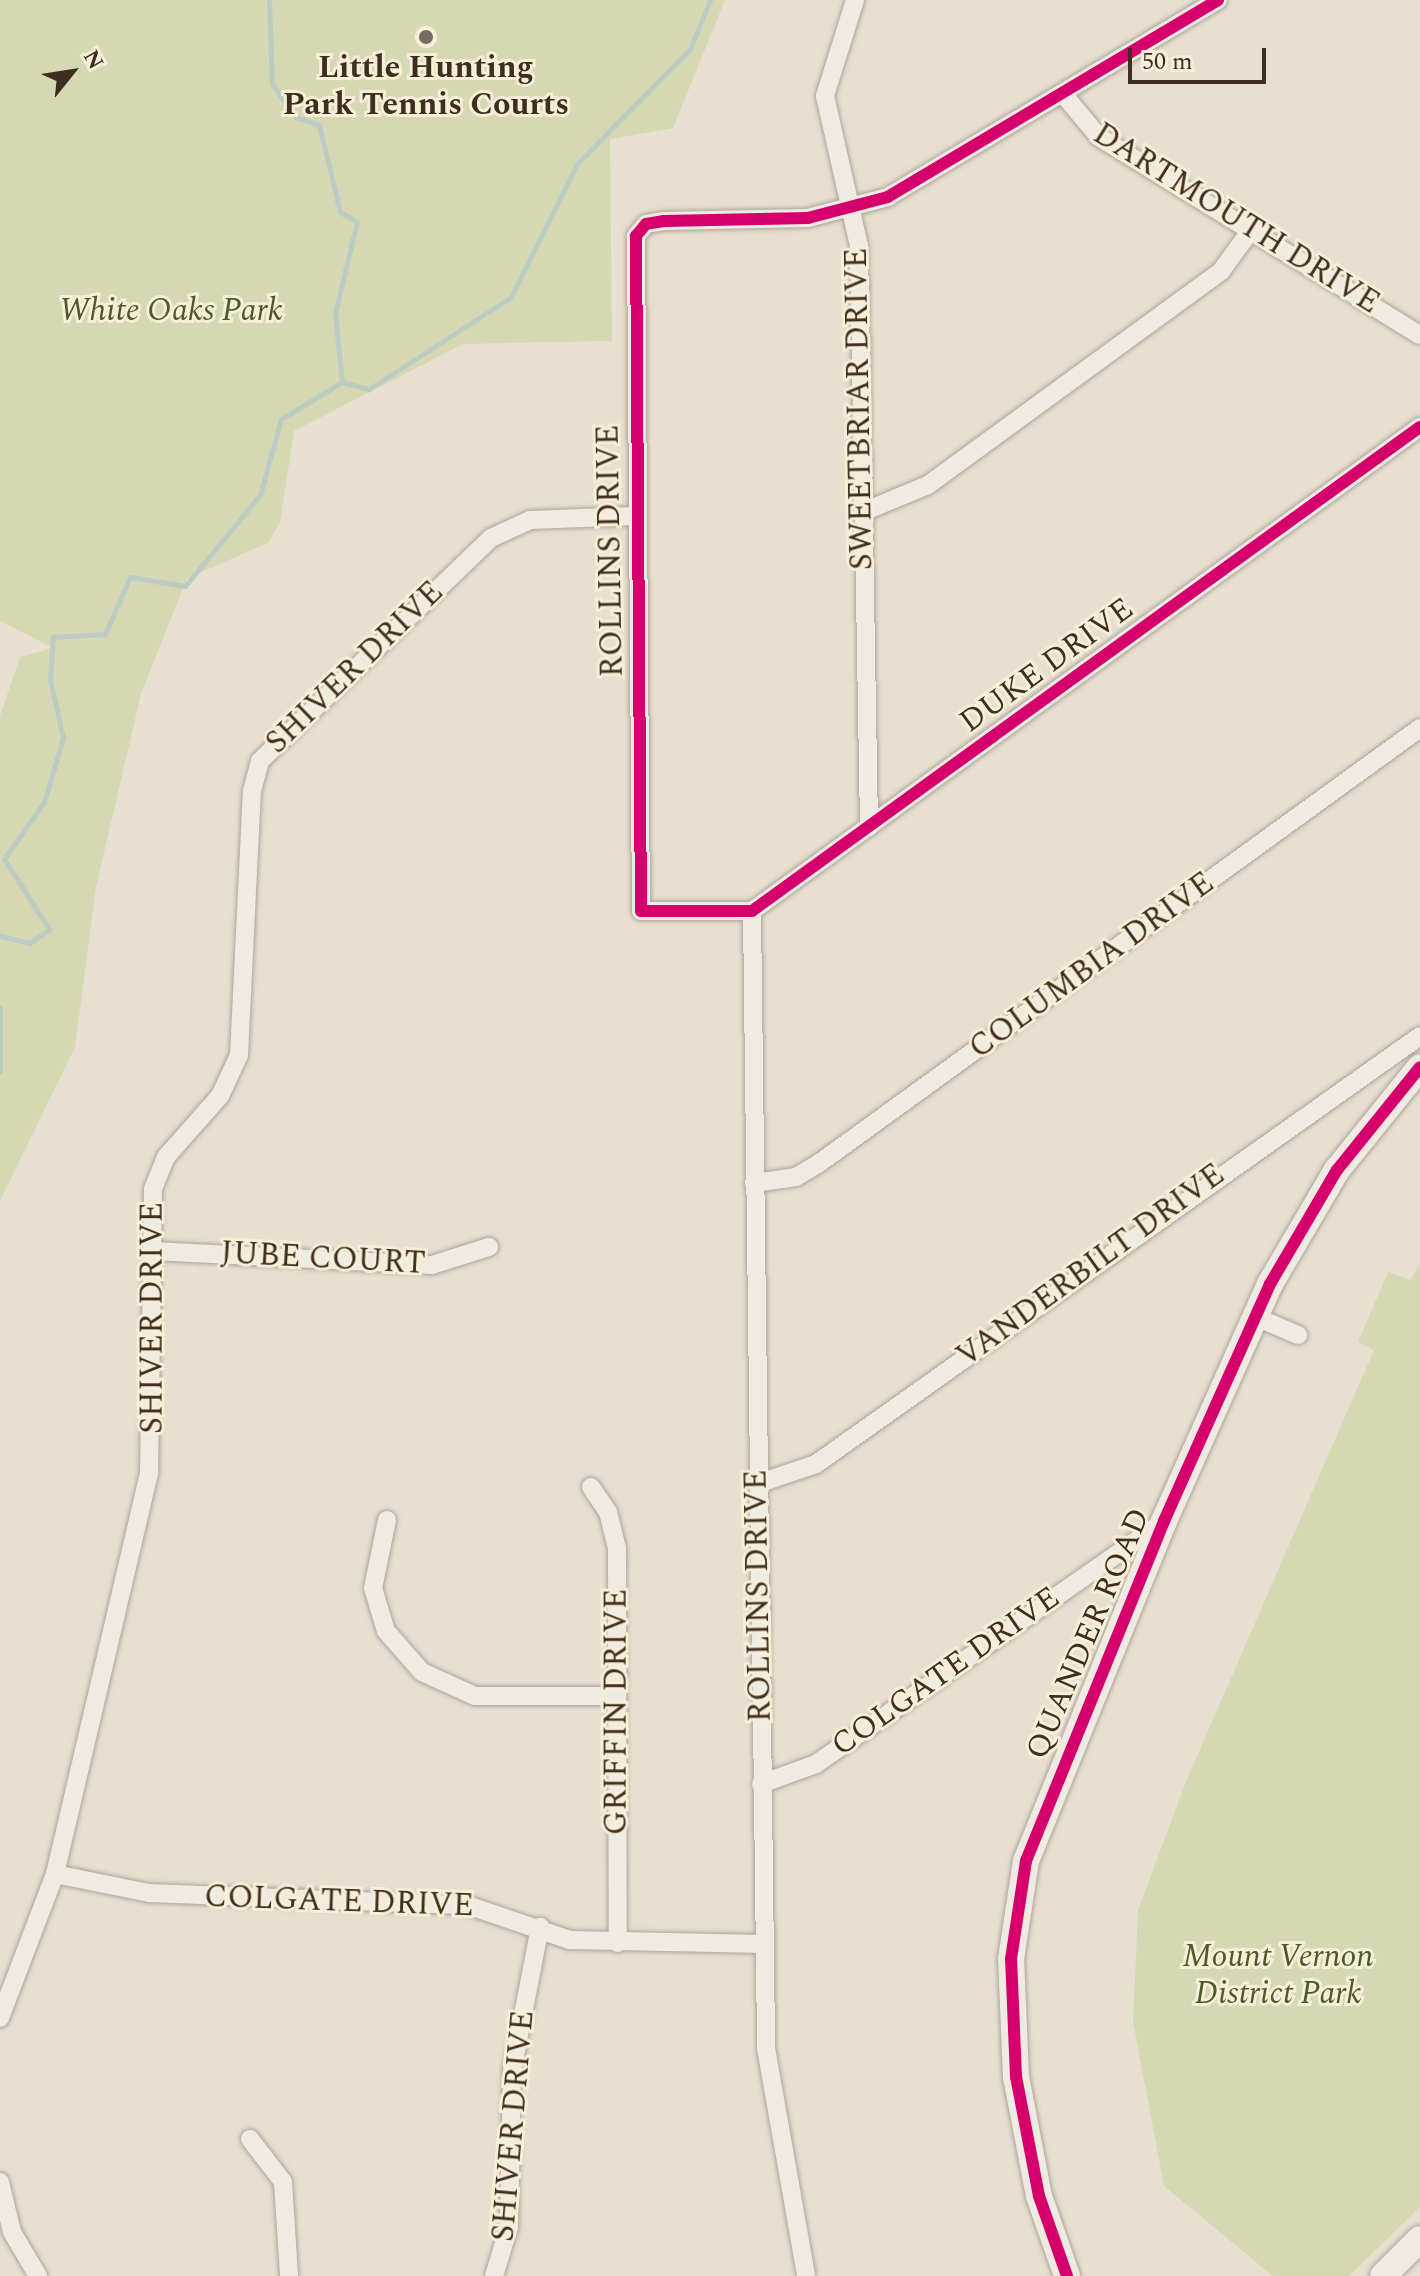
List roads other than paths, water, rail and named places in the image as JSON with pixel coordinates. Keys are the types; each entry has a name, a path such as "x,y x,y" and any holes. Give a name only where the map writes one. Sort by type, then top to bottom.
{"street":[{"name":"SWEETBRIAR DRIVE","path":"855,0 825,96 859,246 869,827"},
{"name":"ROLLINS DRIVE","path":"806,2276 771,2097 764,1944 752,911 641,911 636,236 646,224 808,218 898,193 1213,1"},
{"name":"DARTMOUTH DRIVE","path":"1063,94 1099,137 1420,335"},
{"path":"863,512 928,485 1209,281 1251,230"},
{"name":"DUKE DRIVE","path":"752,911 1420,427"},
{"name":"SHIVER DRIVE","path":"0,2018 55,1874 149,1474 153,1251 159,1172 220,1096 239,1055 252,791 267,751 491,538 530,520 636,516"},
{"name":"COLUMBIA DRIVE","path":"754,1183 796,1177 818,1164 1420,728"},
{"name":"VANDERBILT DRIVE","path":"757,1484 816,1464 1420,1036"},
{"name":"QUANDER ROAD","path":"1067,2276 1039,2196 1016,2077 1015,1908 1042,1813 1164,1521 1256,1317 1337,1170 1420,1067"},
{"name":"JUBE COURT","path":"153,1251 432,1265 489,1247"},
{"path":"1256,1317 1298,1335"},
{"name":"GRIFFIN DRIVE","path":"591,1487 616,1540 618,1943"},
{"path":"387,1520 373,1588 386,1631 422,1672 475,1696 617,1696"},
{"name":"COLGATE DRIVE","path":"761,1784 816,1764 1164,1521"},
{"name":"COLGATE DRIVE","path":"55,1874 162,1894 467,1905 540,1927 570,1940 764,1944"},
{"name":"SHIVER DRIVE","path":"494,2276 509,2227 512,2071 540,1927"},
{"path":"250,2139 283,2182 289,2276"},
{"path":"0,2182 12,2232 38,2276"},
{"path":"1383,2276 1420,2239"}],"waterway":[{"path":"269,0 272,84 296,117 319,125 340,212 357,222 335,313 342,382"},
{"path":"0,936 30,943 49,929 4,859 44,802 63,738 50,679 53,637 105,634 130,577 185,586 260,495 281,419 342,382 369,389 511,297 577,164 690,49 710,0"},
{"path":"0,1007 0,1072"}],"place":[{"name":"Little Hunting Park Tennis Courts","path":"426,37"}],"park label":[{"name":"White Oaks Park","path":"171,311"},
{"name":"Mount Vernon District Park","path":"1278,1976"}]}
